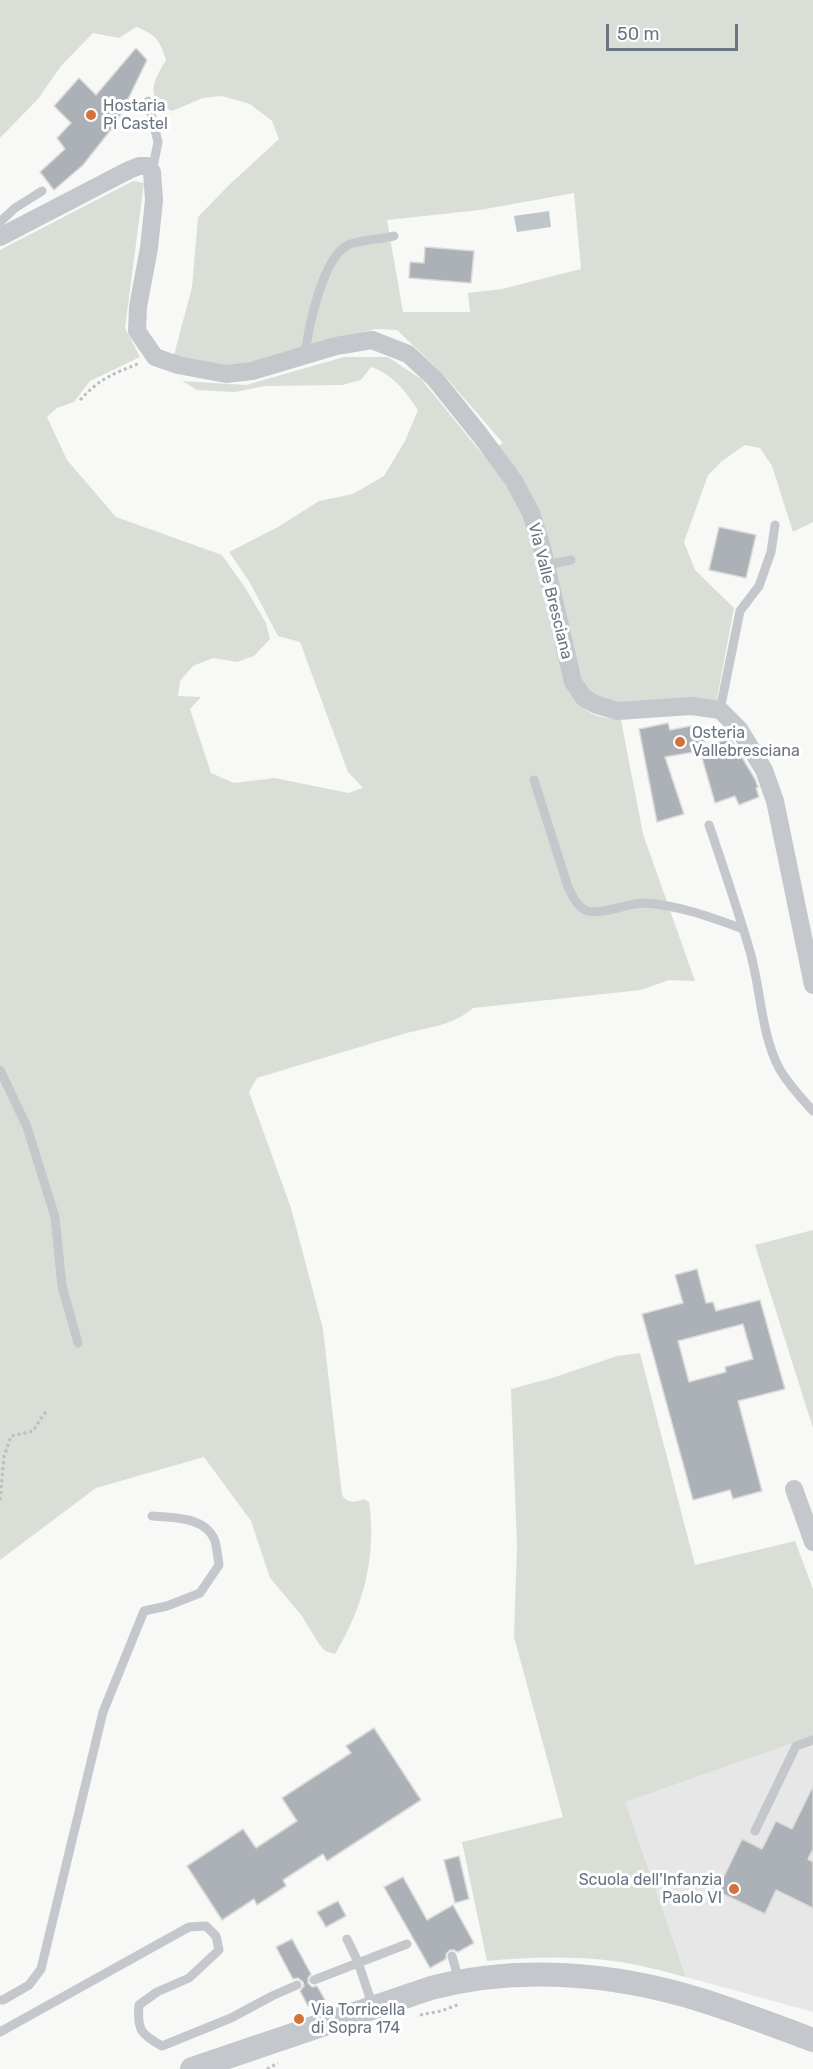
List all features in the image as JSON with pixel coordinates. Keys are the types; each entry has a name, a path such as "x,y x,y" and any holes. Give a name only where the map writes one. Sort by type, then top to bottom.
{"street":[{"path":"0,237 129,170 139,166 148,166 152,172 154,200 149,248 138,307 138,331 155,357"},
{"name":"Via Valle Bresciana","path":"155,357 178,365 226,374 252,371 336,346 372,340 408,354 435,379 480,435 514,481 531,513 546,565 573,682 584,698 597,705 618,711 691,706 720,710"},
{"path":"720,710 739,729 768,780 775,801 813,985"},
{"path":"794,1490 813,1542"},
{"path":"192,2069 459,1981 504,1975 540,1974 610,1981 655,1989 700,2000 813,2040"}],"lane":[{"path":"148,101 158,142 152,172"},
{"path":"0,222 15,208 42,191"},
{"path":"305,356 313,308 331,261 348,245 394,236"},
{"path":"720,710 740,610 759,586 771,552 775,525"},
{"path":"546,565 571,560"},
{"path":"534,780 568,887 574,901 582,908 590,912 642,903 706,915 743,929"},
{"path":"709,825 750,949 774,1057 795,1091 813,1111"},
{"path":"0,1070 27,1127 55,1217 62,1286 78,1343"},
{"path":"0,2000 29,1985 41,1968 102,1712 144,1611 167,1606 201,1593 219,1565 214,1540 202,1525 178,1518 152,1516"},
{"path":"755,1831 796,1746 813,1740"},
{"path":"0,2032 189,1927 206,1926 216,1936 219,1950 189,1978 157,1992 139,2005 138,2025 147,2038 162,2046 231,2018 297,1985"},
{"path":"348,1939 373,2008"},
{"path":"314,1980 407,1944"},
{"path":"452,1956 459,1981"}],"path":[{"path":"80,400 106,376 155,357"},
{"path":"0,1500 4,1457 11,1436 33,1431 46,1411"}],"shaded area":[{"path":"0,0 813,0 813,522 793,532 772,466 760,448 745,445 722,461 708,475 684,542 695,570 734,608 716,704 628,707 593,699 578,678 554,593 542,592 566,674 580,703 589,712 600,717 621,720 643,834 695,981 669,980 641,990 473,1008 448,1023 257,1078 249,1092 291,1208 323,1329 342,1495 349,1501 364,1499 369,1502 371,1542 366,1581 353,1618 335,1654 325,1651 319,1644 302,1616 270,1578 251,1521 204,1457 96,1488 0,1560 0,250 133,181 144,183 125,328 140,357 90,381 74,402 57,408 47,417 67,460 116,517 222,555 266,623 270,639 254,656 237,662 213,658 193,666 180,681 178,696 201,697 190,709 211,773 234,783 275,778 348,793 363,788 348,772 300,642 278,636 249,581 229,552 278,527 319,501 353,494 384,476 405,441 418,410 404,390 392,379 371,367 361,380 342,385 265,386 235,392 197,390 182,381 246,385 344,357 388,357 421,379 483,455 503,443 443,374 397,330 375,329 236,366 218,365 174,355 192,287 198,217 279,139 272,121 250,104 222,96 203,98 172,111 163,106 157,101 154,89 166,60 159,43 148,32 136,27 119,38 93,33 61,66 38,99 0,138","holes":["574,193 581,269 502,289 468,293 470,312 403,312 387,220 480,210"]},
{"path":"549,211 551,227 517,232 514,216"},
{"path":"813,1230 813,1428 755,1245"},
{"path":"640,1353 695,1565 795,1541 813,1589 813,1736 625,1802 686,1977 632,1964 598,1959 550,1958 487,1961 462,1842 563,1817 514,1637 517,1546 511,1389 617,1356"},
{"name":"Scuola dell'Infanzia Paolo VI","path":"813,1736 813,2012 686,1977 624,1802"}],"building":[{"path":"136,48 147,60 117,122 83,165 54,190 40,172 65,149 57,138 71,123 54,106 79,78 96,95"},
{"path":"425,247 474,251 471,283 409,278 410,262 424,263"},
{"path":"719,527 756,535 746,578 709,570"},
{"path":"668,723 670,730 701,724 705,745 731,739 755,779 759,797 739,805 735,796 715,803 700,751 665,757 684,814 657,822 639,729"},
{"path":"697,1269 706,1303 713,1302 716,1311 760,1300 785,1389 738,1401 762,1491 733,1499 730,1490 693,1500 642,1314 683,1303 675,1275","holes":["743,1324 753,1359 725,1367 726,1372 689,1382 678,1341"]},
{"path":"374,1728 421,1800 327,1861 323,1854 283,1880 286,1886 257,1905 254,1899 222,1920 187,1866 243,1829 256,1848 297,1821 282,1798 351,1753 346,1746"},
{"path":"813,1786 813,1849 808,1859 813,1862 813,1908 776,1890 765,1914 717,1891 742,1839 762,1849 776,1821 792,1829"},
{"path":"459,1856 469,1899 455,1903 444,1860"},
{"path":"403,1877 427,1920 453,1905 474,1943 458,1952 450,1950 446,1954 446,1959 430,1968 384,1887"},
{"path":"338,1901 346,1916 326,1927 317,1912"},
{"path":"292,1939 311,1974 308,1983 312,1987 317,1986 325,2000 308,2006 300,1991 304,1986 303,1982 298,1978 293,1979 276,1947"}],"place":[{"name":"Hostaria Pi Castel","path":"91,115"},
{"name":"Osteria Vallebresciana","path":"680,742"},
{"name":"Scuola dell'Infanzia Paolo VI","path":"734,1889"},
{"name":"Via Torricella di Sopra 174","path":"299,2019"}]}
